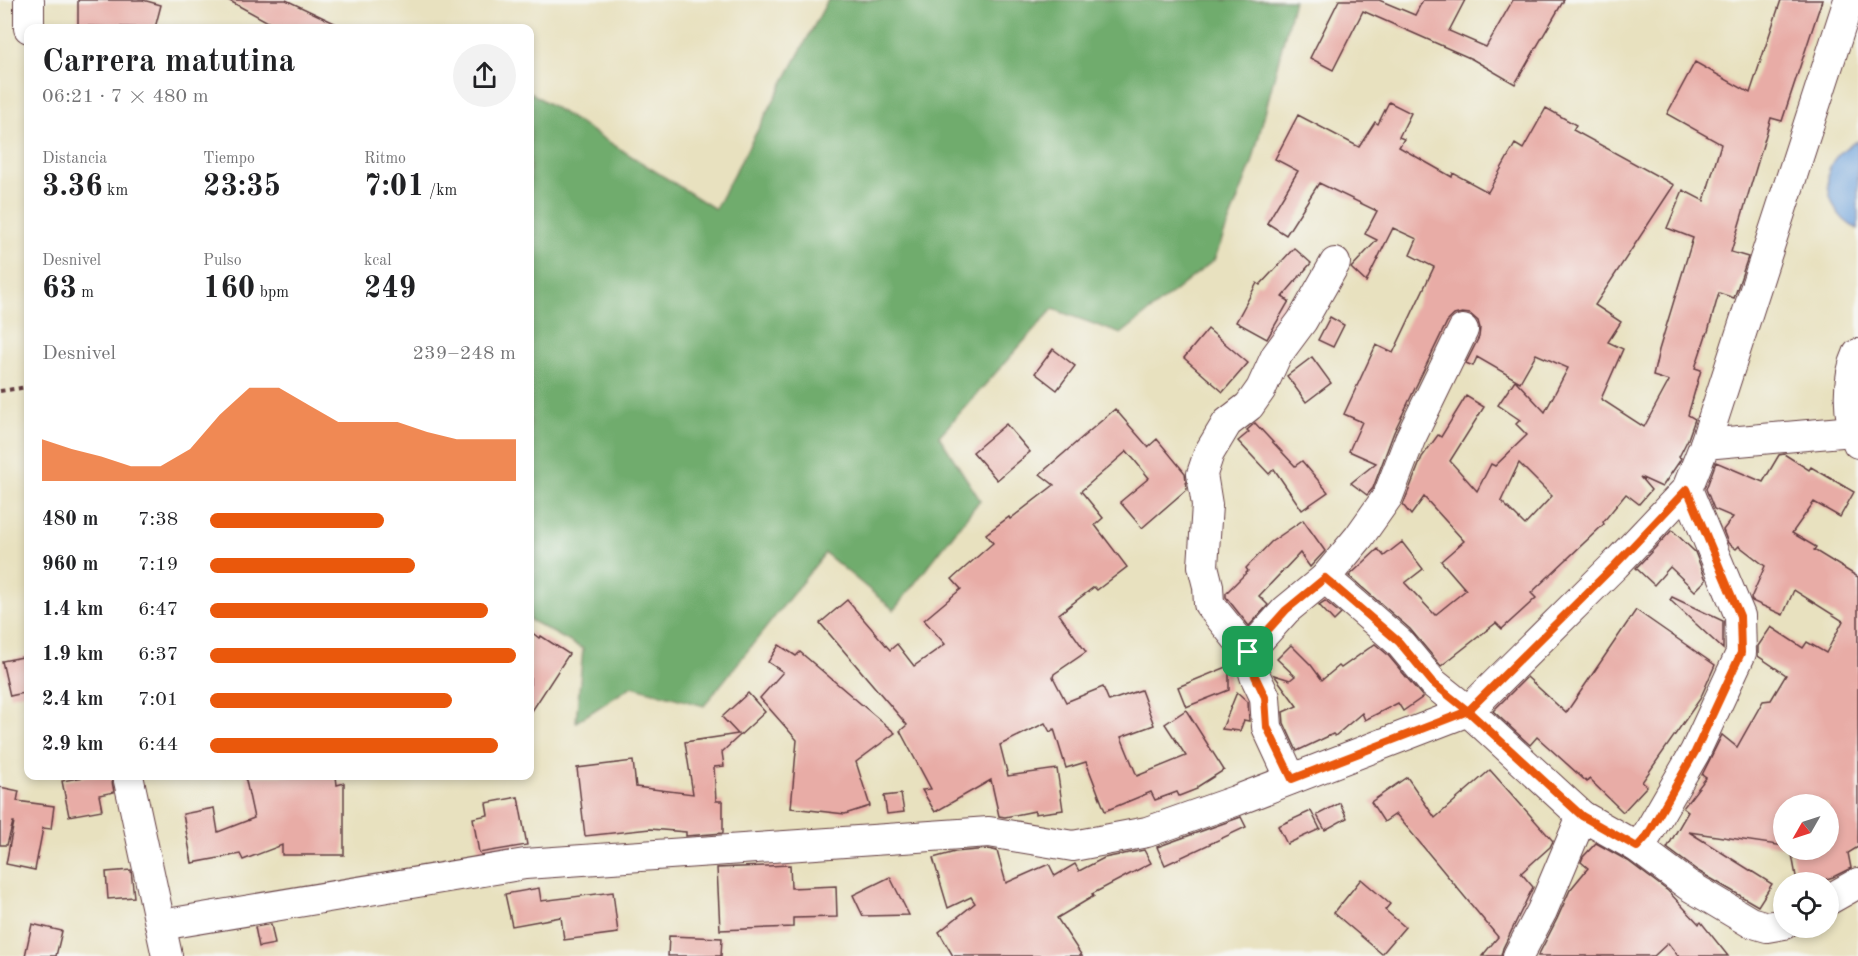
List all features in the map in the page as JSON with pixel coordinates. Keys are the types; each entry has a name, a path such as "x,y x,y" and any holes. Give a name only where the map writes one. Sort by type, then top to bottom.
{"street":[{"path":"29,0 29,24"},
{"path":"161,925 525,864 989,832 1073,846 1147,832 1468,711 1615,565 1687,489 1706,444 1849,0"},
{"path":"1292,779 1267,727 1265,697 1255,676 1248,652 1209,604 1208,586 1203,566 1207,505 1202,474 1209,453 1227,423 1249,406 1261,390 1276,356 1302,321 1335,263"},
{"path":"1248,652 1286,610 1325,578 1359,537 1388,496 1410,439 1463,330"},
{"path":"1706,444 1856,437 1849,396 1858,354"},
{"path":"1637,847 1647,836 1695,752 1741,653 1740,616 1687,489"},
{"path":"1325,578 1399,642 1433,683 1468,711 1582,816 1637,847 1688,885 1750,922 1767,927 1773,926"},
{"path":"129,780 167,956"},
{"path":"1518,956 1542,911 1582,816"},
{"path":"1839,894 1858,883"}],"path":[{"path":"0,391 24,388"}],"green space":[{"path":"828,0 1294,0 1252,163 1214,260 1121,334 1053,309 939,436 980,500 894,610 825,553 704,706 632,686 576,722 583,649 534,622 534,95 715,209"}],"water":[{"path":"1858,141 1858,229 1843,219 1833,205 1828,179 1831,165 1837,157"}],"building":[{"path":"78,0 143,0 161,5 156,24 78,24"},
{"path":"228,0 286,0 337,24 272,24"},
{"path":"1339,0 1379,0 1415,15 1423,0 1465,0 1449,31 1486,47 1513,0 1564,0 1515,84 1472,59 1363,11 1333,70 1310,58"},
{"path":"1781,0 1822,0 1782,121 1771,118 1731,252 1748,257 1734,298 1719,293 1695,368 1701,370 1688,415 1695,419 1679,462 1662,487 1640,477 1651,490 1639,504 1626,494 1603,522 1604,524 1531,593 1536,598 1502,629 1496,623 1441,666 1410,629 1349,576 1378,549 1384,556 1402,542 1423,569 1405,583 1435,615 1466,590 1441,561 1464,541 1424,497 1411,515 1403,505 1422,457 1438,435 1441,437 1466,396 1484,407 1450,461 1477,491 1491,464 1495,466 1527,435 1516,424 1520,420 1498,405 1515,380 1545,412 1568,368 1536,354 1520,382 1477,357 1473,366 1466,363 1479,337 1480,328 1478,321 1470,314 1454,315 1447,322 1394,432 1373,488 1367,495 1351,483 1376,463 1349,451 1362,422 1344,414 1376,345 1393,353 1434,267 1410,255 1417,239 1393,228 1366,282 1351,268 1377,240 1365,234 1377,211 1319,183 1286,235 1267,223 1298,171 1275,159 1298,115 1359,147 1375,122 1378,124 1389,102 1411,113 1399,137 1404,139 1399,147 1452,177 1453,173 1488,192 1515,144 1523,149 1546,108 1576,125 1573,130 1674,185 1595,305 1621,322 1608,342 1623,349 1601,399 1644,427 1669,381 1653,376 1693,238 1667,228 1683,190 1704,201 1721,144 1667,114 1695,62 1750,93","holes":["1519,463 1552,496 1525,525 1501,501"]},
{"path":"1294,248 1311,263 1282,297 1289,301 1267,339 1236,322 1257,283 1260,285"},
{"path":"1330,317 1344,325 1333,347 1318,340"},
{"path":"1208,329 1248,363 1223,392 1184,358"},
{"path":"1053,349 1075,366 1057,390 1035,373"},
{"path":"1312,357 1331,383 1306,402 1287,376"},
{"path":"1115,409 1148,447 1157,439 1185,473 1187,489 1142,528 1120,502 1149,478 1127,451 1081,491 1103,518 1095,525 1127,567 1097,590 1094,587 1059,614 1086,652 1053,677 1066,702 1103,687 1109,701 1141,690 1154,725 1121,737 1137,776 1186,756 1165,724 1186,710 1224,770 1197,789 1179,796 1177,792 1155,800 1151,792 1105,811 1086,762 1066,768 1054,729 1050,732 1045,723 1000,745 1008,776 1057,769 1063,810 999,816 991,780 935,812 922,790 931,789 900,731 907,725 820,623 847,600 890,650 897,644 914,666 945,644 924,620 961,589 952,579 993,543 986,534 1009,517 1010,519 1054,485 1040,474"},
{"path":"1255,423 1295,466 1302,461 1328,492 1302,510 1274,469 1269,474 1238,441 1249,432 1247,430"},
{"path":"1006,424 1030,452 997,480 973,452"},
{"path":"1784,454 1809,470 1811,467 1854,492 1840,517 1814,502 1792,533 1816,547 1814,550 1858,577 1858,847 1848,853 1851,868 1839,874 1839,872 1795,872 1793,860 1839,860 1839,794 1773,794 1773,844 1689,832 1772,884 1758,906 1698,871 1667,848 1688,812 1683,808 1706,778 1702,775 1722,735 1737,747 1763,701 1771,700 1786,675 1758,656 1758,646 1771,627 1803,648 1807,642 1826,653 1843,621 1794,590 1783,615 1752,601 1751,598 1765,566 1739,546 1736,549 1728,543 1723,530 1733,517 1714,509 1706,489 1716,462 1763,482 1779,455"},
{"path":"1303,520 1325,551 1310,567 1300,553 1259,596 1268,605 1249,626 1226,597 1226,593 1248,571 1246,568 1271,542"},
{"path":"1672,530 1695,552 1706,580 1695,591 1670,567 1654,585 1636,568"},
{"path":"1672,597 1723,621 1723,649 1670,600"},
{"path":"1325,601 1341,614 1334,621 1319,605"},
{"path":"1636,610 1715,665 1700,699 1642,782 1647,786 1623,812 1589,779 1587,782 1537,737 1530,745 1493,711 1527,677 1566,713"},
{"path":"534,634 539,638 541,636 569,654 534,708"},
{"path":"1375,644 1387,654 1423,697 1403,711 1398,703 1365,720 1362,713 1335,736 1333,734 1297,751 1284,723 1283,712 1297,706 1274,675 1290,680 1295,676 1277,659 1291,645 1322,680 1339,666 1341,668"},
{"path":"779,645 796,656 800,652 895,733 856,762 870,806 845,814 791,808 797,740 760,698 783,672 768,662"},
{"path":"24,657 24,693 10,696 2,661"},
{"path":"1229,666 1229,690 1186,707 1178,687"},
{"path":"1237,692 1248,702 1249,721 1244,720 1240,731 1222,729"},
{"path":"748,693 765,712 722,752 724,766 714,767 716,801 723,801 723,833 686,836 686,832 650,829 585,836 577,768 633,761 636,787 693,794 685,742 738,734 722,717"},
{"path":"1490,770 1553,841 1550,847 1521,873 1533,887 1501,956 1482,956 1498,937 1396,814 1384,822 1371,802 1407,777 1435,818"},
{"path":"112,780 114,792 99,795 102,810 69,816 62,781"},
{"path":"246,780 336,780 337,785 344,783 344,855 282,855 282,845 243,860 240,854 192,863 183,814 214,808 218,832 254,818"},
{"path":"0,787 19,791 17,801 54,806 51,829 43,828 35,870 6,864 14,822 7,845 0,845"},
{"path":"901,794 904,812 887,814 884,796"},
{"path":"518,797 527,845 479,853 473,818 488,815 486,803"},
{"path":"1340,803 1347,818 1325,830 1317,815"},
{"path":"1311,811 1320,829 1287,844 1278,826"},
{"path":"1241,817 1246,827 1165,865 1157,847"},
{"path":"1596,843 1628,861 1668,891 1699,924 1701,922 1728,956 1678,956 1668,943 1654,956 1538,956 1570,890 1588,868 1581,862 1583,857"},
{"path":"988,849 997,851 1006,883 1049,864 1055,876 1075,864 1079,871 1104,858 1144,850 1151,863 1092,894 1094,896 1057,918 1082,956 953,956 939,932 975,903 971,897 948,908 933,858 955,852"},
{"path":"790,865 791,888 836,886 837,917 793,918 793,927 720,930 717,868"},
{"path":"131,870 134,897 108,899 106,872"},
{"path":"890,877 909,915 863,916 853,895"},
{"path":"1361,879 1390,904 1385,910 1405,927 1382,954 1334,913"},
{"path":"539,888 541,901 613,892 618,933 564,940 561,917 512,926 505,894"},
{"path":"32,924 62,931 56,956 25,956"},
{"path":"271,924 275,944 259,947 255,927"},
{"path":"669,936 722,938 721,956 668,956"}],"route":[{"path":"1248,652 1255,676 1265,697 1267,727 1292,779 1468,711 1615,565 1687,489 1740,616 1741,653 1695,752 1647,836 1637,847 1582,816 1468,711 1433,683 1399,642 1325,578 1286,610 1248,652"}]}
